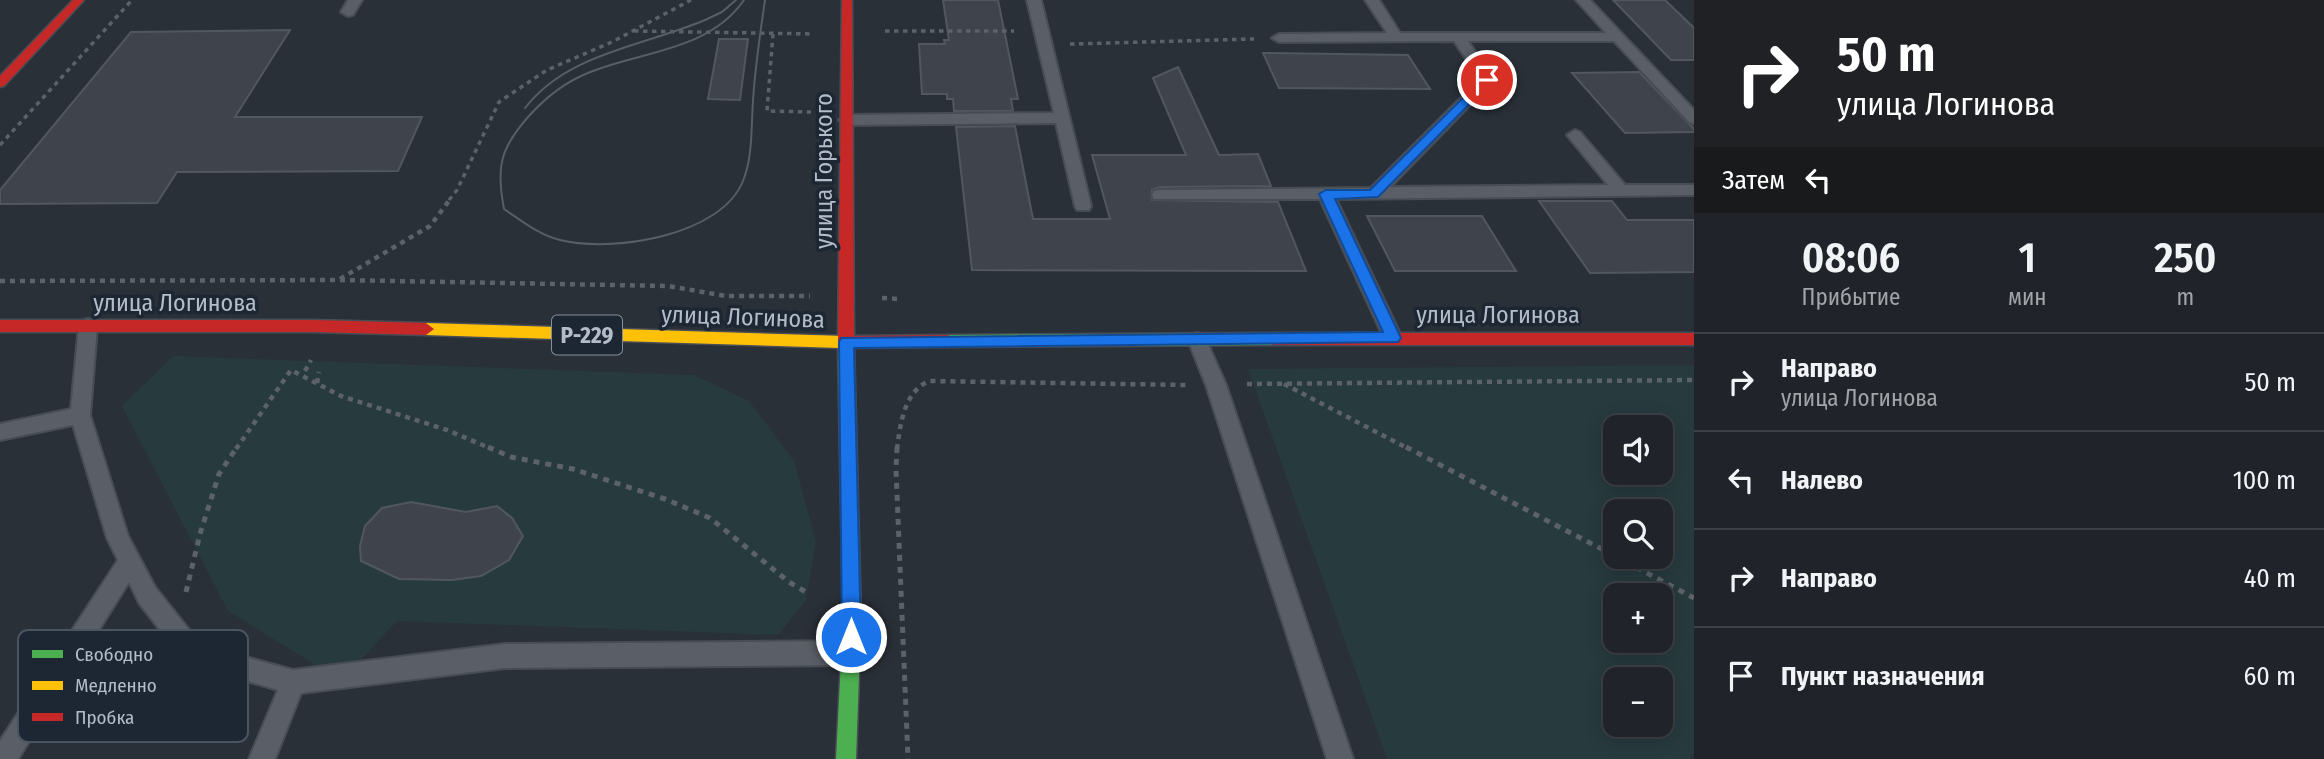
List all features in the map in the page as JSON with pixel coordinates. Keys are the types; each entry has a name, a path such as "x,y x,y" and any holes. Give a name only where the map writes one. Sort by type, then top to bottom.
{"street":[{"path":"0,83 79,0"},
{"name":"улица Горького","path":"846,759 852,620 846,342 847,0"},
{"name":"улица Логинова","path":"0,326 314,326 846,342 1694,339"}],"lane":[{"path":"1034,0 1083,206"},
{"path":"1372,0 1396,37"},
{"path":"1583,0 1694,119"},
{"path":"1374,194 1487,80 1458,37"},
{"path":"1279,38 1617,37"},
{"path":"847,116 1063,118"},
{"path":"1575,135 1621,191"},
{"path":"1160,195 1694,190"},
{"path":"1326,194 1393,338"},
{"path":"88,326 80,415 118,538 147,595 174,630"},
{"path":"1197,340 1216,385 1340,759"},
{"path":"0,432 80,415"},
{"path":"85,630 130,560"},
{"path":"248,670 293,682 505,656 851,653"},
{"path":"261,759 293,682"},
{"path":"3,759 18,735"}],"path":[{"path":"0,145 132,0"},
{"path":"338,281 430,226 457,190 499,102 547,70 691,0"},
{"path":"634,30 774,34 767,111 847,116"},
{"path":"885,31 1170,43 1279,38"},
{"path":"0,281 338,281 668,286 726,296 899,299"},
{"path":"177,630 200,534 219,474 290,370 341,396 447,429 511,457 573,469 665,499 710,518 789,582 852,620"},
{"path":"317,383 319,372"},
{"path":"908,759 896,470 898,432 914,391 928,381 1216,385 1282,382 1694,380"},
{"path":"1282,382 1603,550"},
{"path":"1640,569 1694,597"}],"green space":[{"path":"173,356 694,375 749,401 794,461 816,542 806,600 778,635 397,621 355,666 322,669 228,611 122,406"},
{"path":"1694,365 1694,755 1690,755 1691,759 1387,759 1248,369"}],"building":[{"path":"943,0 998,0 1018,99 1011,99 1013,111 954,111 953,99 947,99 947,94 922,94 919,44 945,44 944,40 949,40"},
{"path":"1613,0 1665,0 1694,28 1694,60 1671,60"},
{"path":"290,30 235,117 422,117 398,171 177,172 157,203 0,204 0,190 131,32"},
{"path":"719,39 748,39 740,100 708,99"},
{"path":"1263,53 1408,55 1430,89 1279,88"},
{"path":"1178,67 1219,155 1258,154 1271,186 1160,187 1152,190 1152,200 1278,202 1306,271 972,270 956,127 1015,126 1033,219 1110,219 1092,155 1186,155 1153,78"},
{"path":"1639,72 1694,132 1625,133 1572,73"},
{"path":"1539,201 1612,201 1627,220 1694,220 1694,272 1590,273"},
{"path":"1367,216 1482,216 1516,271 1395,271"},
{"path":"411,502 466,512 497,506 512,518 523,536 509,560 481,576 452,580 399,579 361,561 360,546 365,526 382,508"}],"tram line":[{"path":"525,108 542,89 584,63 705,20 722,12 736,0"},
{"path":"744,0 729,17 693,40 588,73 548,97 519,128 506,149 500,181 504,209 545,235 560,240 607,244 635,242 689,227 712,215 731,200 743,181 748,162 756,63 765,0"}],"traffic: fast":[{"path":"948,341 1272,339"},
{"path":"846,344 852,620 846,759"}],"traffic: slow":[{"path":"426,329 846,344"}],"traffic: jam":[{"path":"0,83 79,0"},
{"path":"847,0 846,342 948,341"},
{"path":"0,326 314,326 426,329"},
{"path":"1272,339 1694,339"}],"route":[{"path":"851,637 846,342 1393,338 1326,194 1374,194 1487,80"}]}
